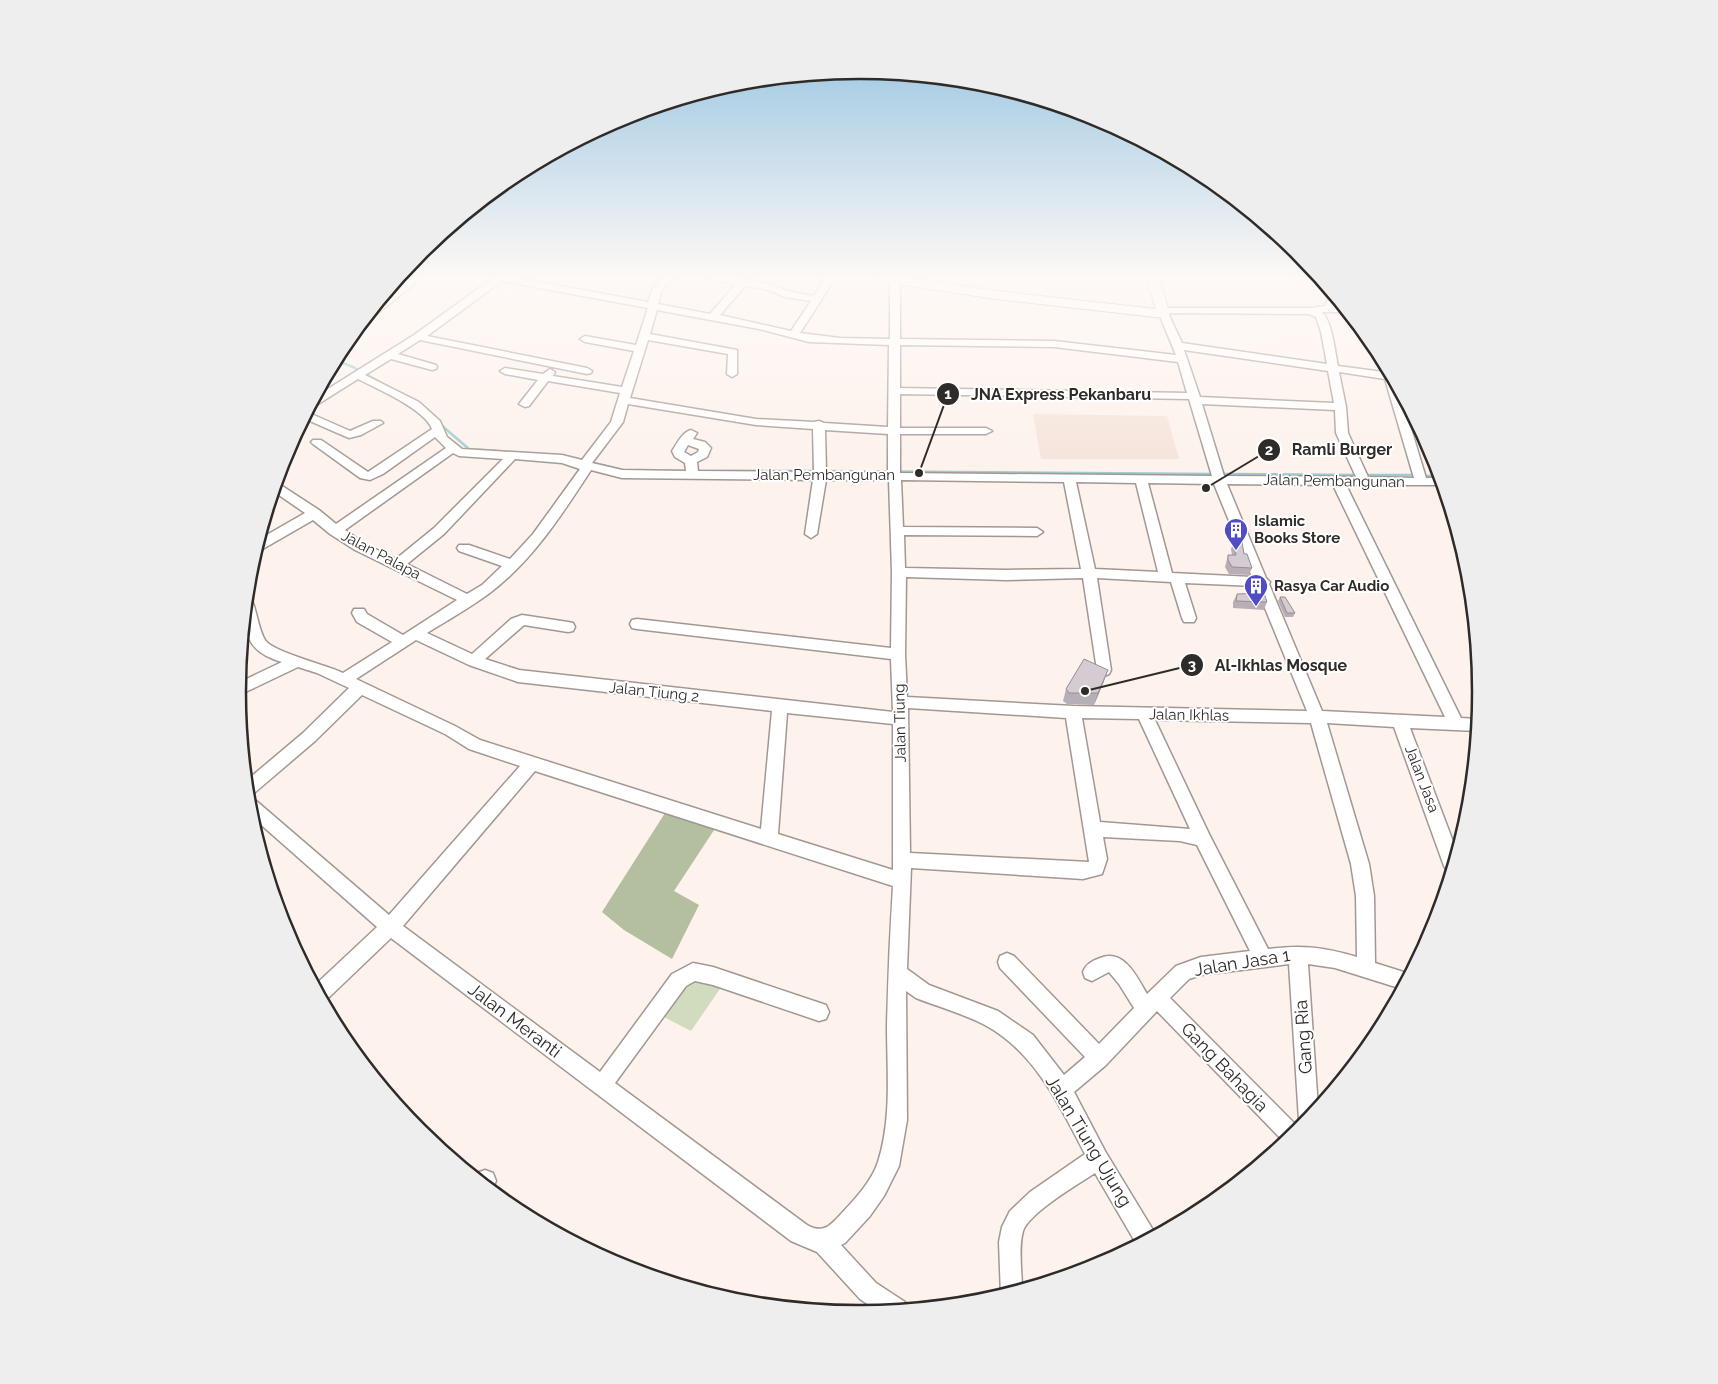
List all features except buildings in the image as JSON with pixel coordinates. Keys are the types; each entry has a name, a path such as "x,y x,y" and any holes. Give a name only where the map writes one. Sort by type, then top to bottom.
{"street":[{"path":"321,397 411,342"},
{"path":"441,342 587,371"},
{"path":"599,342 638,349"},
{"path":"343,680 487,588 512,565 553,516 587,462 616,422 641,342"},
{"path":"675,342 733,352 732,374"},
{"name":"Jalan Tiung","path":"822,1241 837,1235 862,1208 876,1188 888,1166 897,1120 897,973 902,880 898,654 899,572 894,391 896,342"},
{"path":"927,342 1054,344 1183,359"},
{"path":"1176,342 1196,398 1218,476 1317,718 1360,864 1365,896 1366,968"},
{"path":"1327,342 1340,407 1342,433 1363,480"},
{"path":"1178,346 1384,376"},
{"path":"390,356 432,367"},
{"path":"525,404 556,365"},
{"path":"505,371 756,422 819,424 895,430 986,431"},
{"path":"336,531 453,448 442,439 434,419 415,404 359,374"},
{"path":"894,391 1196,398 1340,407"},
{"path":"1397,398 1420,479"},
{"path":"311,418 349,435 357,434 378,423"},
{"name":"Jalan Pembangunan","path":"819,424 820,471"},
{"path":"317,442 364,475 370,476 438,430"},
{"path":"687,437 705,448 703,454 692,468 678,451 687,437"},
{"name":"Jalan Pembangunan","path":"453,448 468,454 513,455 587,462 629,474 692,468 895,471 1069,478 1142,479 1218,476 1337,480 1420,479 1435,481"},
{"path":"397,565 439,531 513,455"},
{"path":"811,534 820,471"},
{"path":"1069,478 1089,573 1104,670"},
{"path":"1142,479 1171,577 1188,618"},
{"path":"1337,480 1456,724"},
{"name":"Jalan Palapa","path":"280,489 360,547 468,600"},
{"path":"265,542 315,513"},
{"path":"897,531 1037,532"},
{"path":"464,548 512,565"},
{"path":"899,572 1006,576 1089,573 1262,582"},
{"name":"Jalan Tiung 2","path":"359,613 362,618 410,638 518,676 648,692 780,705 900,710"},
{"path":"250,617 258,642 265,650 275,655 322,669 450,730 474,745 769,840 902,880"},
{"path":"474,661 516,623 522,620 568,627"},
{"path":"637,624 898,654"},
{"path":"246,686 296,662"},
{"path":"253,783 309,736 359,688"},
{"path":"769,840 780,705"},
{"name":"Jalan Ikhlas","path":"900,710 1317,718 1471,725"},
{"path":"901,860 1093,871 1098,865 1073,712"},
{"path":"1146,714 1203,839 1262,957"},
{"name":"Jalan Jasa","path":"1400,721 1450,855"},
{"path":"324,991 390,927 530,764"},
{"name":"Jalan Meranti","path":"258,813 390,927 790,1226 812,1240 822,1241"},
{"path":"1092,829 1180,834 1203,839"},
{"name":"Jalan Jasa 1","path":"1062,1089 1099,1058 1183,972 1201,966 1298,954 1335,959 1400,979"},
{"name":"Gang Ria","path":"1298,954 1308,1109"},
{"path":"1007,962 1099,1058"},
{"name":"Gang Bahagia","path":"1092,972 1106,964 1113,964 1151,1003 1288,1131"},
{"path":"602,1084 679,980 693,972 713,976 819,1012"},
{"name":"Jalan Tiung Ujung","path":"897,973 923,992 991,1018 1007,1027 1026,1042 1062,1089 1098,1158 1144,1235"},
{"path":"1011,1286 1010,1256 1013,1227 1023,1210 1098,1158"},
{"path":"822,1241 868,1291 888,1304"}],"shaded area":[{"path":"1033,414 1167,416 1179,459 1041,459"}],"green space":[{"path":"665,813 716,827 674,891 699,905 672,959 624,930 602,912"},
{"path":"695,978 724,983 691,1031 660,1015 672,997"}],"waterway":[{"path":"342,363 389,387"},
{"path":"440,424 469,449 541,454"},
{"path":"565,456 627,471"},
{"path":"658,471 690,471"},
{"path":"696,471 817,471"},
{"path":"823,471 1215,474"},
{"path":"1221,474 1357,475"},
{"path":"1363,475 1417,475"},
{"path":"1423,476 1433,476"}],"place":[{"name":"JNA Express Pekanbaru","path":"919,473"},
{"name":"Ramli Burger","path":"1206,488"},
{"name":"Islamic Books Store","path":"1236,551"},
{"name":"Rasya Car Audio","path":"1256,607"},
{"name":"Al-Ikhlas Mosque","path":"1085,691"}]}
